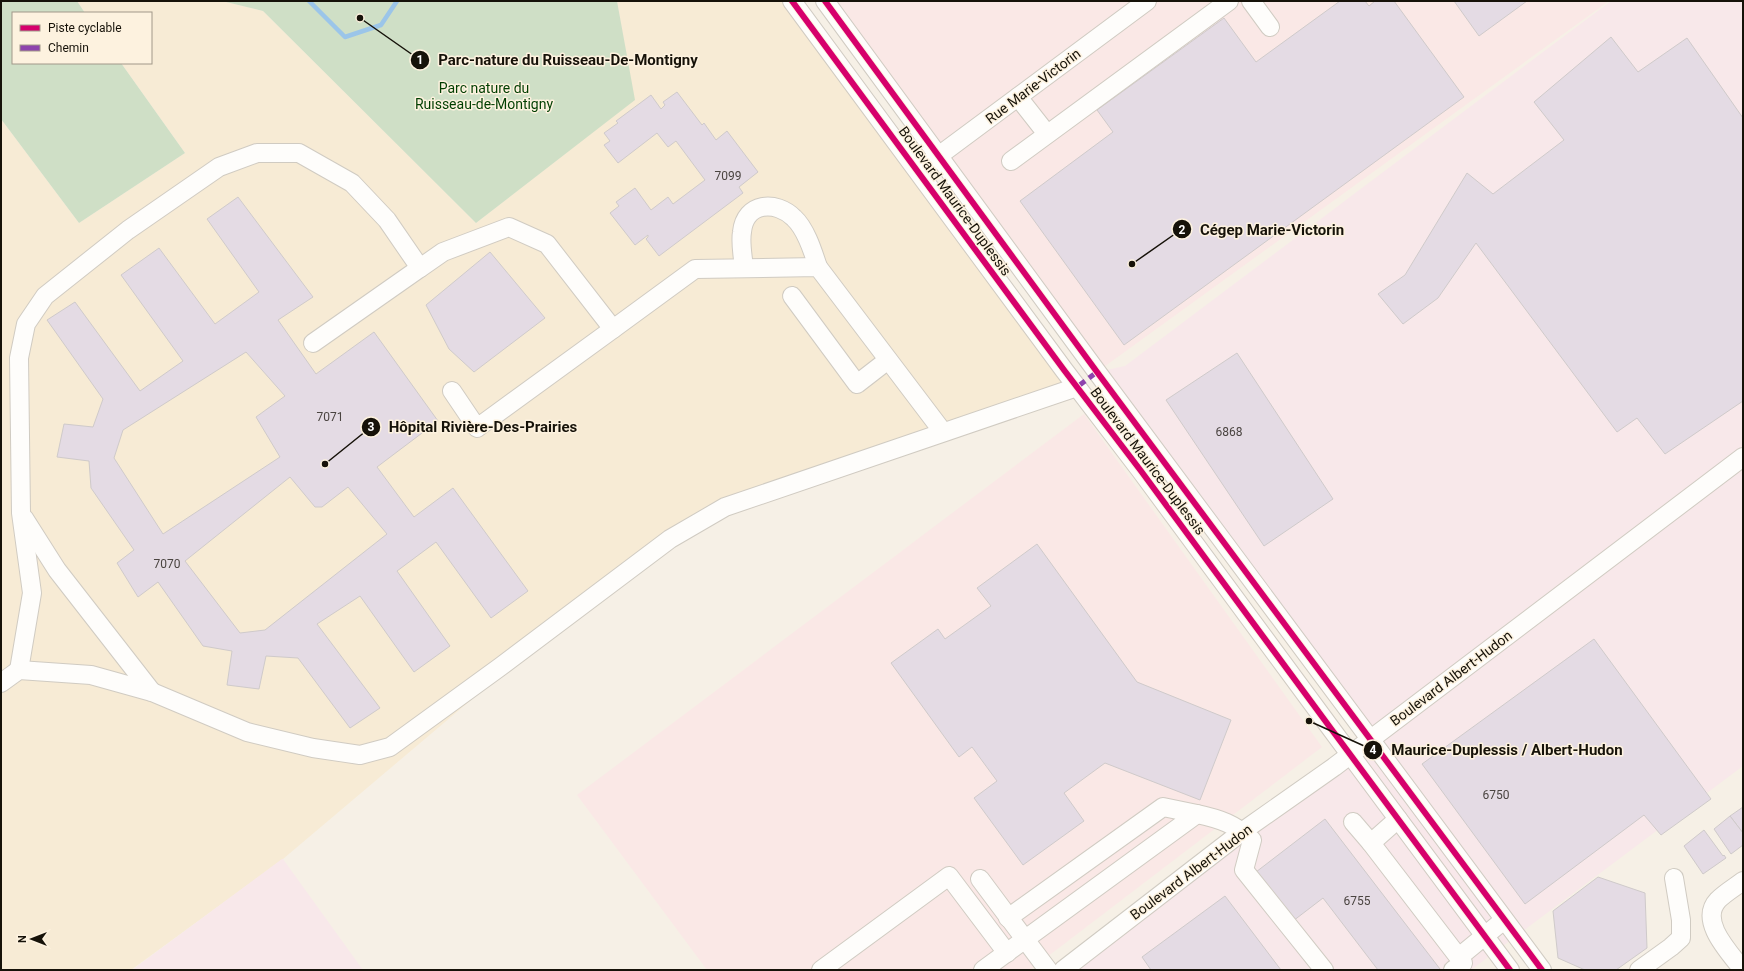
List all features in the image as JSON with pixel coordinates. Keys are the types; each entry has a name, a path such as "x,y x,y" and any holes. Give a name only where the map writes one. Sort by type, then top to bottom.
{"street":[{"name":"Boulevard Maurice-Duplessis","path":"792,1 1064,370 1142,471 1510,970"},
{"name":"Boulevard Maurice-Duplessis","path":"825,1 1370,740 1542,970"},
{"name":"Rue Marie-Victorin","path":"918,171 1147,1"},
{"path":"1011,161 1229,1"},
{"path":"1251,1 1270,27"},
{"path":"1018,97 1047,134"},
{"path":"19,670 32,593 21,513 19,358 26,324 45,296 128,230 220,167 257,152 299,152 352,183 387,220 420,268"},
{"path":"744,268 742,231 747,218 756,207 770,206 782,208 795,219 810,244 818,267 942,432"},
{"path":"313,343 443,252 509,227 547,244 613,328"},
{"path":"452,391 477,428 695,269 818,267"},
{"path":"792,296 857,384 888,360"},
{"path":"1064,370 1086,355"},
{"path":"1,683 19,670 91,675 152,692 247,732 313,748 360,755 390,747 500,667 670,539 725,507 1077,387"},
{"path":"1106,424 1127,410"},
{"path":"1142,471 1161,457"},
{"name":"Boulevard Albert-Hudon","path":"1063,970 1243,832 1370,740 1743,457"},
{"path":"21,513 57,570 152,692"},
{"path":"1008,918 1163,807 1220,818 1243,832 1252,840 1244,870 1324,970"},
{"path":"983,970 1197,814"},
{"path":"1370,843 1398,819"},
{"path":"1352,822 1370,843 1456,963 1484,935 1504,920"},
{"path":"821,970 949,876 1007,953"},
{"path":"1639,970 1681,938 1681,920 1674,878"},
{"path":"980,879 1048,970"},
{"path":"1743,881 1718,900 1712,910 1712,922 1718,937 1743,970"}],"shaded area":[{"path":"77,1 223,1 263,11 476,223 634,100 617,1 792,1 1077,387 725,507 594,596 283,859 131,970 1,970 1,119 79,223 185,153 122,64 152,64 152,12 84,12"},
{"path":"827,1 1609,1 1097,372"},
{"path":"1611,1 1743,1 1743,766 1471,970 1064,970 1370,739 1097,372 1125,366"},
{"path":"1084,414 1322,747 1030,970 707,970 577,795"},
{"path":"282,859 363,970 132,970"}],"green space":[{"path":"1,1 77,1 84,12 12,12 12,64 122,64 185,153 79,223 1,119"},
{"name":"Parc nature du Ruisseau-de-Montigny","path":"222,1 617,1 635,100 476,223 263,11"}],"building":[{"path":"1340,1 1365,1 1369,6 1375,1 1394,1 1464,97 1124,345 1020,201 1113,132 1097,110 1224,18 1256,62"},
{"path":"1454,1 1527,1 1479,36"},
{"path":"1611,37 1638,72 1687,38 1743,118 1743,401 1665,454 1637,418 1617,432 1476,243 1438,298 1403,324 1378,294 1405,275 1467,173 1493,194 1564,140 1534,102"},
{"path":"677,92 702,125 704,123 716,140 727,131 758,172 739,187 743,193 659,256 646,239 648,235 635,245 610,213 619,206 616,202 635,188 651,210 668,197 673,204 705,180 676,141 668,147 657,133 618,163 604,145 610,141 604,133 618,123 616,121 651,95 661,109 665,105 663,102"},
{"path":"238,197 313,297 278,320 316,374 374,332 438,421 377,467 414,517 453,488 528,591 491,618 436,542 397,571 450,646 414,672 360,596 317,624 380,708 350,728 298,658 266,656 259,689 227,685 232,651 203,646 158,582 138,597 117,563 134,550 91,488 89,461 57,457 64,424 93,427 103,399 47,320 75,302 140,391 183,361 121,275 159,248 215,324 259,292 207,219","holes":["246,352 285,396 256,417 280,457 163,534 114,458 123,430","290,477 315,507 322,507 348,487 387,534 265,630 240,633 185,561"]},
{"path":"490,252 545,318 474,372 449,349 426,305"},
{"path":"1237,353 1333,499 1264,546 1166,400"},
{"path":"1037,544 1137,682 1231,720 1200,800 1105,763 1064,793 1084,821 1023,865 974,798 997,781 972,747 959,757 891,663 938,629 945,639 991,606 977,588"},
{"path":"1594,639 1711,799 1661,835 1644,815 1525,904 1422,764"},
{"path":"1743,807 1743,833 1730,816"},
{"path":"1730,816 1743,833 1743,845 1731,854 1714,829"},
{"path":"1325,819 1440,969 1439,970 1378,970 1323,898 1293,921 1256,872"},
{"path":"1704,830 1726,858 1703,874 1684,846"},
{"path":"1598,877 1645,893 1647,948 1616,970 1585,970 1558,958 1553,911"},
{"path":"1225,896 1281,970 1151,970 1142,957"}],"waterway":[{"path":"309,1 345,37 381,25 397,1"}],"marked path":[{"path":"1077,387 1097,372"}],"cycle path":[{"path":"792,1 1510,970"},
{"path":"825,1 1097,372 1542,970"}],"place":[{"name":"Parc-nature du Ruisseau-De-Montigny","path":"360,18"},
{"name":"Cégep Marie-Victorin","path":"1132,264"},
{"name":"Hôpital Rivière-Des-Prairies","path":"325,464"},
{"name":"Maurice-Duplessis / Albert-Hudon","path":"1309,721"}]}
